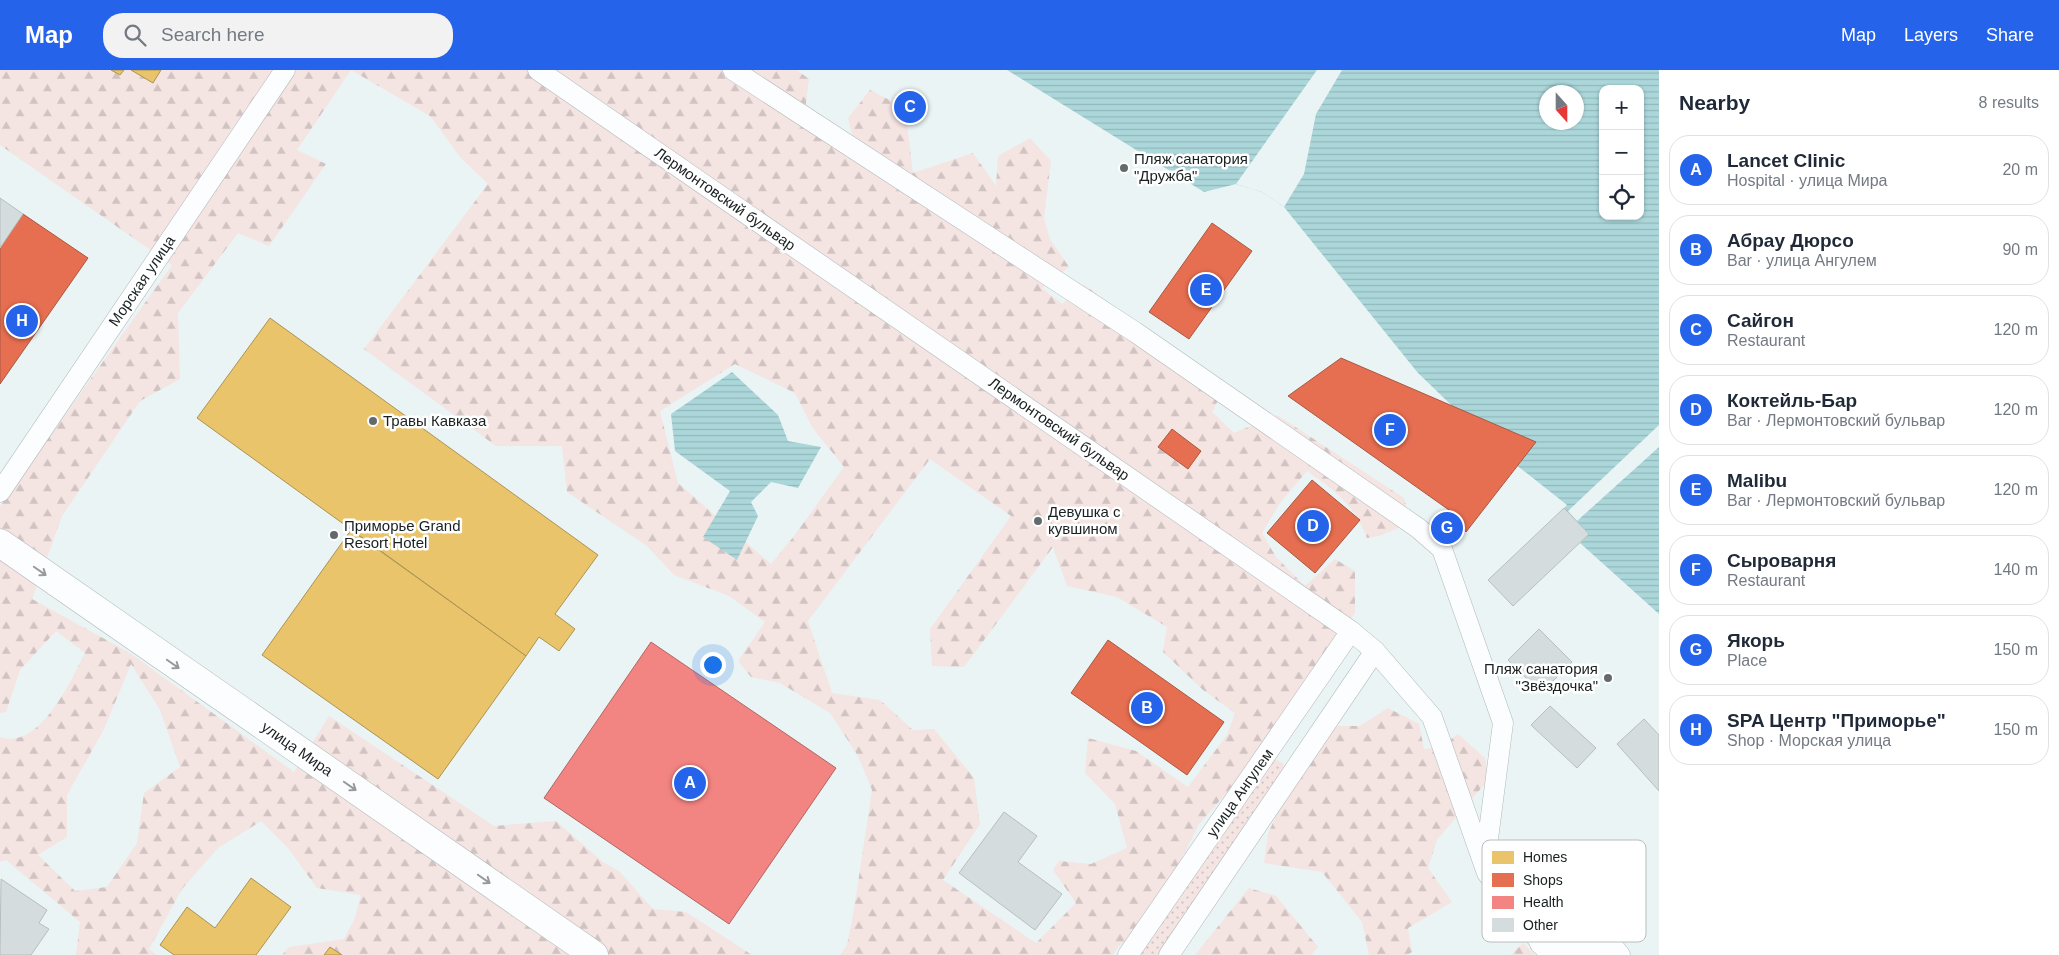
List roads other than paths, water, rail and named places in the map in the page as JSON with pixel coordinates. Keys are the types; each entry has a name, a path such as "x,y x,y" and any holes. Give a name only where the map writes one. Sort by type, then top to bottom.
{"street":[{"name":"Морская улица","path":"0,492 285,70"},
{"name":"Лермонтовский бульвар","path":"538,70 1351,631 1376,651 1432,717 1482,859"},
{"path":"733,70 1135,332 1418,528 1442,549 1504,723 1489,840"},
{"name":"улица Мира","path":"0,543 594,955"},
{"name":"улица Ангулем","path":"1128,955 1351,631"},
{"name":"улица Ангулем","path":"1169,955 1376,651"},
{"path":"1545,950 1616,950 1620,955"}],"water":[{"path":"1007,70 1659,70 1659,614 1580,543 1589,534 1564,508 1567,505 1501,453 1418,373 1284,207 1262,192 1236,184 1204,192"},
{"path":"732,372 778,415 788,441 821,447 798,488 771,482 751,502 758,516 737,560 703,537 730,491 675,451 671,414"}],"place":[{"name":"Сайгон","path":"910,107"},
{"name":"Пляж санатория \"Дружба\"","path":"1124,168"},
{"name":"Malibu","path":"1206,290"},
{"name":"SPA Центр \"Приморье\"","path":"22,321"},
{"name":"Травы Кавказа","path":"373,421"},
{"name":"Сыроварня","path":"1390,430"},
{"name":"Девушка с кувшином","path":"1038,521"},
{"name":"Коктейль-Бар","path":"1313,526"},
{"name":"Якорь","path":"1447,528"},
{"name":"Приморье Grand Resort Hotel","path":"334,535"},
{"name":"Пляж санатория \"Звёздочка\"","path":"1608,678"},
{"name":"Абрау Дюрсо","path":"1147,708"},
{"name":"Lancet Clinic","path":"690,783"}]}
